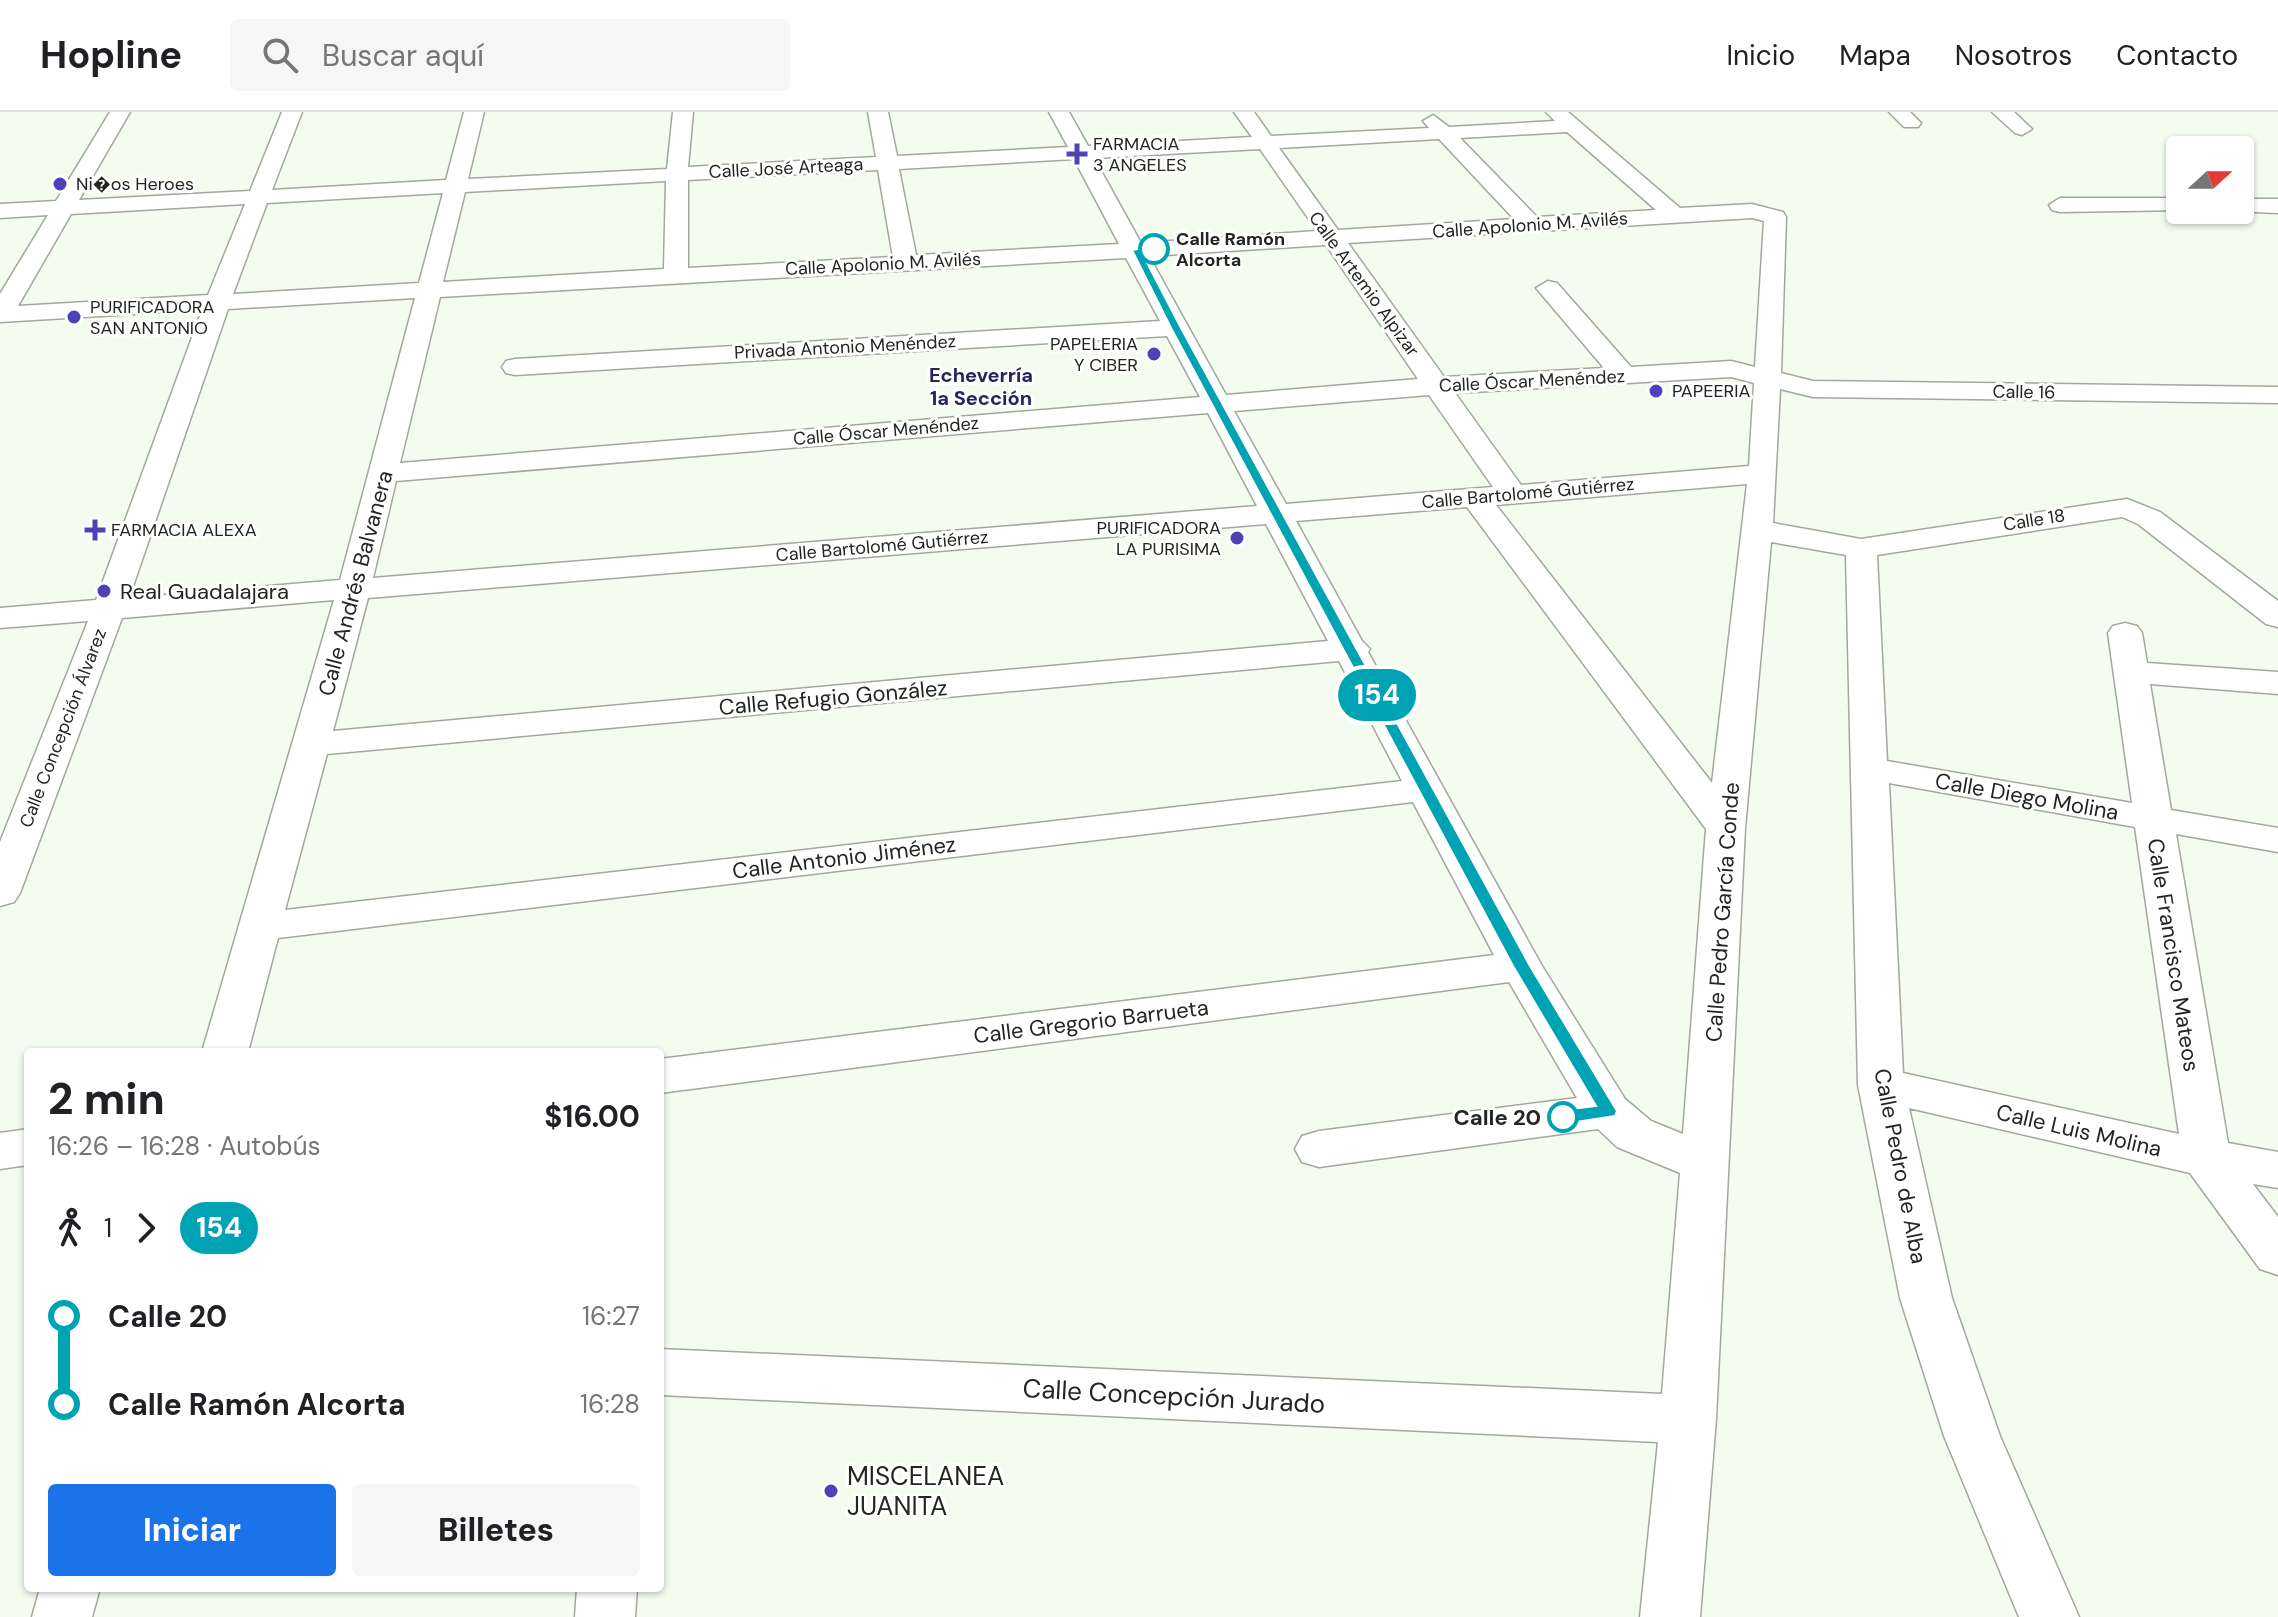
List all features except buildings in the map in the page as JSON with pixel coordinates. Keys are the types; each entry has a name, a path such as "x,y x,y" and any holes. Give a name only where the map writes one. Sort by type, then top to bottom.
{"street":[{"path":"0,314 120,112"},
{"name":"Calle Concepción Álvarez","path":"0,893 109,609 218,301 292,112"},
{"name":"Calle Andrés Balvanera","path":"226,1048 313,744 458,186 474,112"},
{"path":"676,275 677,174 683,112"},
{"path":"878,112 906,262"},
{"path":"1059,112 1353,649 1521,966 1608,1111 1634,1134 1704,1163"},
{"name":"Calle Artemio Alpizar","path":"1244,112 1330,239 1513,495"},
{"path":"1424,112 1531,224"},
{"path":"2002,112 2022,129"},
{"path":"1564,119 1675,215"},
{"name":"Calle José Arteaga","path":"0,211 1444,133 1564,119"},
{"path":"2060,205 2166,205"},
{"path":"2254,206 2278,206"},
{"name":"Calle Apolonio M. Avilés","path":"0,314 1330,239 1675,215 1767,213"},
{"name":"Calle Pedro García Conde","path":"1670,1617 1688,1419 1726,828 1758,530 1770,378 1775,217 1767,213"},
{"path":"1548,288 1625,376"},
{"name":"Privada Antonio Menéndez","path":"515,367 1176,328"},
{"name":"Calle Óscar Menéndez","path":"384,473 1436,386 1731,369 1770,378"},
{"name":"Calle 16","path":"1770,378 1813,389 2278,395"},
{"name":"Calle Bartolomé Gutiérrez","path":"0,618 1763,474"},
{"path":"1475,498 1726,828"},
{"name":"Calle 18","path":"1758,530 1861,548 2110,508 2127,508 2149,518 2278,617"},
{"name":"Calle Pedro de Alba","path":"1861,548 1881,1085 1926,1298 1972,1436 2049,1617"},
{"name":"Calle Refugio González","path":"313,744 1353,649"},
{"name":"Calle Francisco Mateos","path":"2278,683 2128,652 2206,1158 2278,1255"},
{"name":"Calle Diego Molina","path":"1871,769 2278,840"},
{"name":"Calle Antonio Jiménez","path":"262,926 1427,789"},
{"name":"Calle Gregorio Barrueta","path":"664,1075 1521,966"},
{"name":"Calle Luis Molina","path":"1881,1085 2206,1158 2278,1170"},
{"path":"1319,1149 1608,1111"},
{"path":"0,1151 24,1148"},
{"name":"Calle Concepción Jurado","path":"664,1372 1688,1419"},
{"path":"62,1617 69,1592"},
{"path":"605,1617 607,1592"}],"bus line":[{"name":"154","path":"1154,249 1137,250 1176,328 1353,649 1521,966 1608,1111 1563,1117"}],"place":[{"name":"FARMACIA 3 ANGELES","path":"1077,154"},
{"name":"Ni�os Heroes","path":"60,184"},
{"name":"Calle Ramón Alcorta","path":"1154,249"},
{"name":"PURIFICADORA SAN ANTONIO","path":"74,317"},
{"name":"PAPELERIA Y CIBER","path":"1154,354"},
{"name":"PAPEERIA","path":"1656,391"},
{"name":"FARMACIA ALEXA","path":"95,530"},
{"name":"PURIFICADORA LA PURISIMA","path":"1237,538"},
{"name":"Real Guadalajara","path":"104,591"},
{"name":"Calle 20","path":"1563,1117"},
{"name":"MISCELANEA JUANITA","path":"831,1491"}],"district":[{"name":"Echeverría 1a Sección","path":"981,386"}]}
